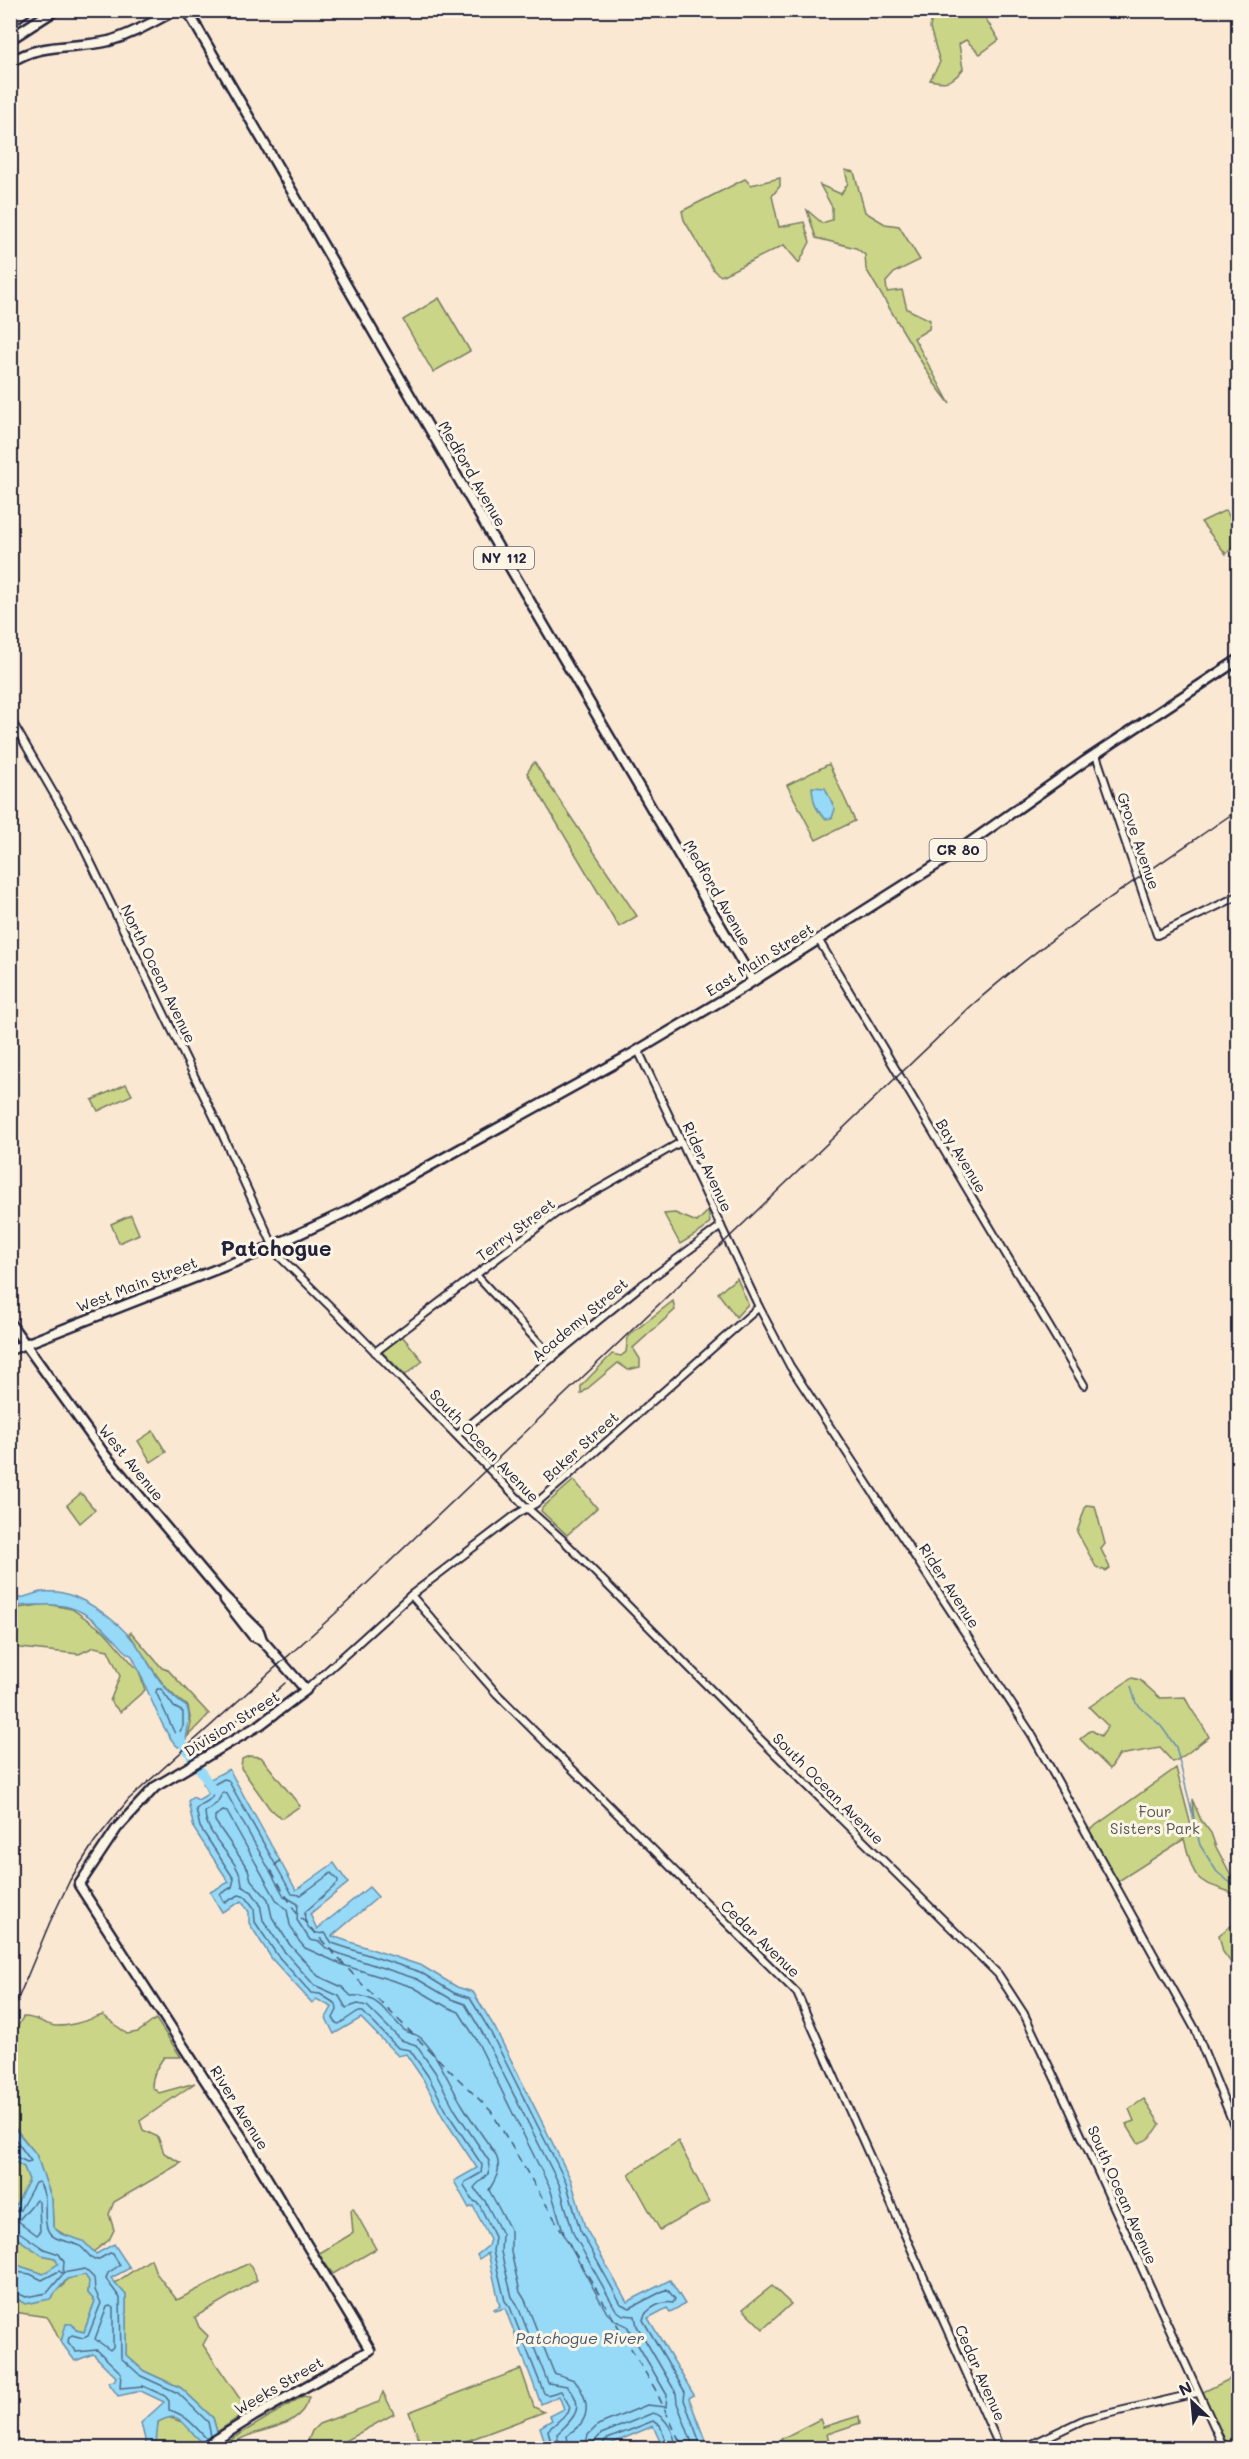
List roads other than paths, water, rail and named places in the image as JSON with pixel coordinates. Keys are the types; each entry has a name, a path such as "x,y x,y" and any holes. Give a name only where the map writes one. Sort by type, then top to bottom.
{"highway":[{"path":"10,21 26,10"},
{"path":"10,39 55,10"}],"main road":[{"path":"12,61 51,47 99,43 118,38 135,32 176,10"},
{"name":"Medford Avenue","path":"187,10 493,539 753,981"},
{"name":"East Main Street","path":"273,1246 380,1195 495,1128 638,1050 753,981 952,855 1239,660"},
{"name":"West Main Street","path":"10,1350 273,1246"},
{"name":"West Avenue","path":"10,1323 105,1455 222,1594 259,1631 262,1640 306,1690"},
{"name":"Division Street","path":"79,1885 117,1828 155,1787 261,1724 306,1690"},
{"name":"River Avenue","path":"79,1885 247,2145 370,2350"},
{"name":"Weeks Street","path":"203,2448 370,2350"}],"street":[{"name":"North Ocean Avenue","path":"10,718 81,842 217,1123 273,1246"},
{"name":"Grove Avenue","path":"1096,755 1157,935 1239,896"},
{"name":"Bay Avenue","path":"818,939 1084,1385"},
{"name":"Rider Avenue","path":"638,1050 759,1306 790,1366 1032,1735 1195,2029 1239,2135"},
{"name":"Terry Street","path":"375,1352 555,1214 681,1142"},
{"name":"Academy Street","path":"457,1435 638,1287 722,1226"},
{"name":"South Ocean Avenue","path":"273,1246 277,1254 527,1508 563,1540 998,1974 1024,2014 1067,2104 1224,2448"},
{"path":"476,1275 553,1358"},
{"name":"Baker Street","path":"411,1595 482,1539 561,1482 759,1306"},
{"name":"Division Street","path":"306,1690 411,1595"},
{"name":"Cedar Avenue","path":"411,1595 497,1694 797,1993 1000,2448"},
{"path":"1024,2448 1084,2419 1197,2393"}],"water":[{"path":"812,787 825,788 835,809 832,818 826,819 817,809"},
{"path":"40,1592 60,1592 86,1602 128,1635 162,1684 187,1707 189,1721 186,1743 178,1747 172,1740 132,1656 97,1622 73,1608 64,1606 27,1605 11,1608 11,1601"},
{"name":"Patchogue River","path":"229,1769 296,1890 334,1863 348,1883 310,1914 317,1929 369,1887 378,1897 332,1936 422,1966 457,1987 473,1992 495,2028 571,2180 585,2227 627,2302 670,2280 685,2304 670,2312 667,2308 648,2318 694,2395 689,2398 708,2448 663,2448 653,2426 601,2448 547,2448 540,2427 552,2420 550,2416 564,2409 559,2396 541,2404 505,2308 495,2311 494,2309 500,2306 488,2253 479,2259 477,2255 488,2246 490,2239 473,2206 469,2208 454,2181 477,2168 443,2117 423,2079 406,2054 398,2056 361,2018 334,2034 326,2018 332,2007 316,1999 312,2003 272,1959 249,1923 249,1912 242,1901 222,1912 210,1892 229,1882 194,1829 188,1801 193,1797 198,1800 208,1794 203,1783"},
{"path":"10,2123 36,2154 52,2200 53,2227 61,2234 83,2241 96,2254 114,2244 130,2268 111,2278 126,2295 126,2355 144,2371 181,2388 213,2418 217,2432 223,2442 227,2442 227,2448 209,2448 183,2422 173,2417 158,2422 156,2444 147,2448 141,2423 164,2402 141,2391 118,2396 108,2382 114,2381 116,2377 93,2354 75,2361 61,2342 66,2324 72,2324 76,2330 84,2332 95,2301 88,2293 89,2281 85,2275 67,2279 50,2299 25,2304 12,2296 11,2268 15,2263 43,2274 58,2264 55,2258 42,2255 11,2234 11,2208 16,2205 29,2180 24,2167 13,2160 11,2155"}],"waterway":[{"path":"1131,1687 1136,1703 1161,1726 1176,1747 1200,1845 1217,1872 1238,1889"},
{"name":"Patchogue River","path":"178,1736 213,1790"}],"railway":[{"path":"10,2018 70,1880 95,1841 129,1799 337,1612 970,1007 1067,929 1238,810"},
{"path":"200,1741 255,1710 285,1683"}],"district":[{"name":"Patchogue","path":"276,1249"}],"park label":[{"name":"Four Sisters Park","path":"1155,1820"}]}
